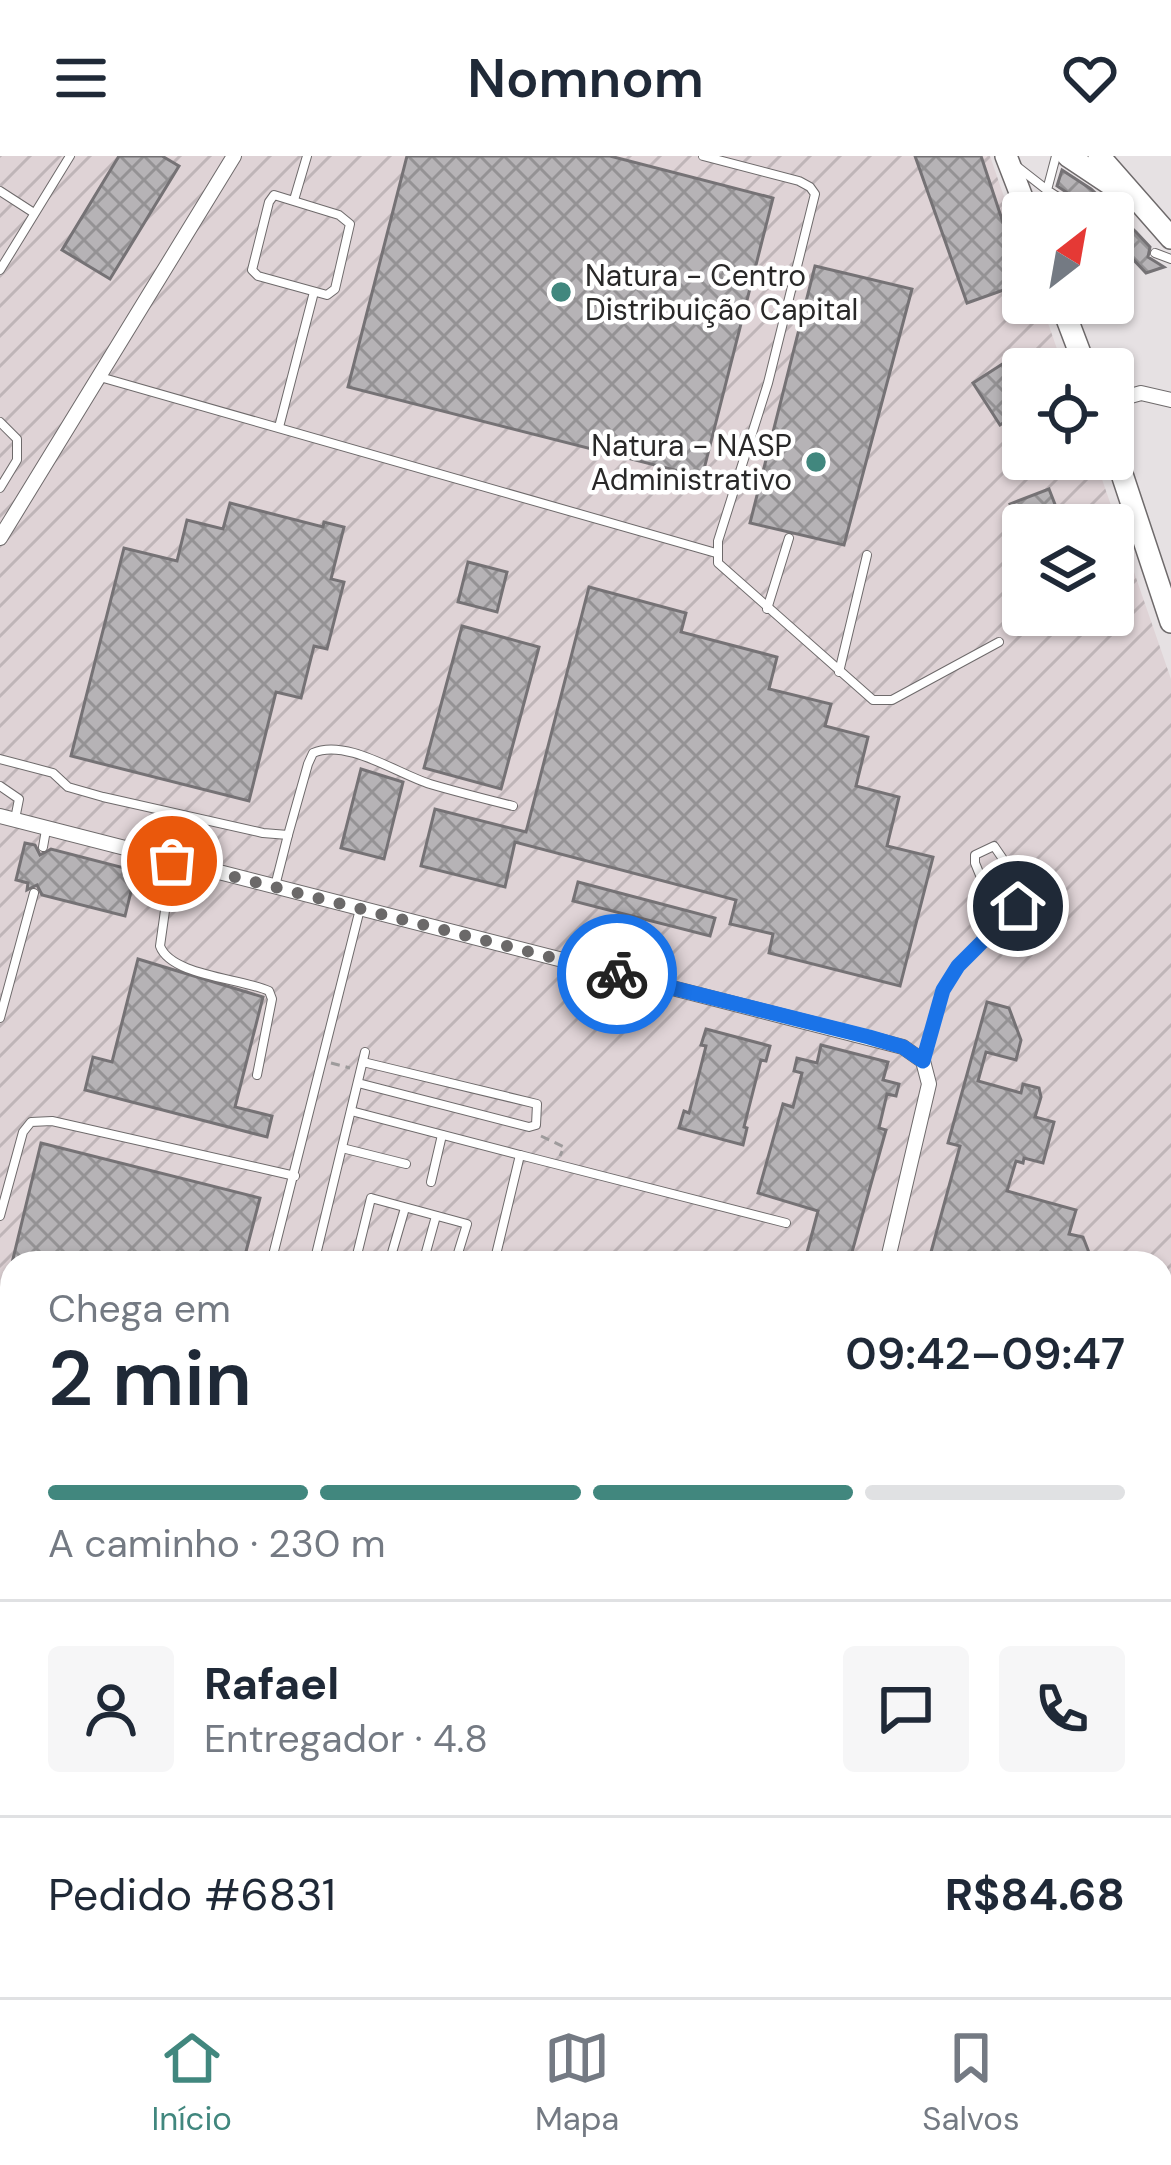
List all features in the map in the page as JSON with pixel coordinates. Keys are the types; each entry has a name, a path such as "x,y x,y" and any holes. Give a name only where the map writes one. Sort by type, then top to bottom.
{"street":[{"path":"0,538 234,156"},
{"path":"1068,156 1139,203"},
{"path":"1099,156 1139,203 1163,245"},
{"path":"1008,157 1020,192"},
{"path":"1134,395 1171,400"},
{"path":"1124,480 1171,622"},
{"path":"8,819 903,1047 923,1061 928,1072 927,1097 890,1251"}],"lane":[{"path":"0,270 70,156"},
{"path":"294,200 307,156"},
{"path":"703,156 799,182 814,194 768,383 716,553 718,563 866,697 892,700 999,642"},
{"path":"1047,190 1056,156"},
{"path":"1008,157 1050,192"},
{"path":"0,191 34,213"},
{"path":"274,195 339,214 350,224 335,289 327,295 314,292 258,276 252,270 268,202 274,195"},
{"path":"1163,245 1171,259"},
{"path":"279,427 314,292"},
{"path":"99,377 716,553"},
{"path":"0,422 17,440 17,460 0,488"},
{"path":"767,609 789,538"},
{"path":"839,672 867,555"},
{"path":"275,887 308,764 313,753 323,748 386,763 423,782 513,806"},
{"path":"0,759 53,773 68,787 103,797 245,831 288,835"},
{"path":"0,786 19,799 8,819"},
{"path":"43,847 46,829"},
{"path":"923,1061 943,990 958,966 1001,926 1018,906 1022,887 994,846 976,855 975,863 1001,926"},
{"path":"172,861 160,946 177,966 269,992 272,999 257,1075"},
{"path":"0,1018 34,893"},
{"path":"274,1251 360,909"},
{"path":"317,1251 363,1062 537,1104 536,1125 358,1083"},
{"path":"351,1112 786,1223"},
{"path":"0,1216 23,1132 31,1123 52,1121 295,1176"},
{"path":"431,1182 442,1135"},
{"path":"342,1148 406,1164"},
{"path":"497,1251 520,1155"},
{"path":"358,1251 371,1198 466,1224 458,1251"},
{"path":"392,1251 405,1208"},
{"path":"426,1251 436,1216"}],"path":[{"path":"323,1061 363,1062"},
{"path":"537,1116 545,1119 540,1139 564,1147 556,1165"}],"shaded area":[{"path":"0,156 990,156 1002,192 1002,324 1048,324 1057,348 1002,348 1002,480 1102,480 1111,504 1002,504 1002,636 1134,636 1134,572 1171,679 1171,1251 0,1251"}],"building":[{"path":"119,156 162,156 179,166 110,279 62,250"},
{"name":"Natura - Centro Distribuição Capital","path":"407,156 610,156 773,198 702,477 348,387"},
{"path":"915,156 981,156 1002,220 1002,290 967,303"},
{"path":"1062,170 1094,192 1066,192 1057,186"},
{"path":"1134,231 1150,247 1148,257 1164,267 1146,273 1134,260"},
{"name":"Natura - NASP Administrativo","path":"815,266 912,289 844,545 750,523"},
{"path":"1002,364 1002,424 1000,425 973,383"},
{"path":"1049,489 1055,504 1010,504"},
{"path":"230,503 323,527 324,522 344,527 331,579 344,582 327,649 314,646 301,698 276,692 249,801 71,756 124,548 177,561 187,520 223,529"},
{"path":"468,562 507,572 497,612 458,602"},
{"path":"589,587 686,613 681,632 777,657 769,689 831,704 825,726 868,737 856,786 899,797 887,846 933,857 900,986 769,953 773,934 730,924 736,900 515,842 505,887 421,866 435,809 526,832"},
{"path":"462,626 539,647 501,789 424,768"},
{"path":"361,769 403,782 384,859 341,848"},
{"path":"25,843 35,845 40,855 51,849 136,871 125,916 42,895 37,885 27,890 28,883 16,880"},
{"path":"578,882 715,918 710,936 573,901"},
{"path":"138,959 263,997 235,1107 272,1116 267,1137 85,1090 93,1057 112,1062"},
{"path":"987,1002 1009,1008 1021,1040 1016,1060 986,1052 978,1081 1021,1093 1023,1084 1039,1088 1035,1117 1054,1122 1043,1163 1016,1161 1007,1191 1076,1210 1069,1234 1083,1237 1088,1251 931,1251 960,1146 948,1143"},
{"path":"706,1029 770,1046 766,1061 761,1060 743,1145 679,1128 684,1111 689,1113"},
{"path":"821,1045 888,1062 883,1080 899,1084 896,1096 887,1094 879,1128 886,1130 852,1251 807,1251 818,1211 758,1193 783,1104 793,1107 802,1073 794,1071 797,1058 817,1063"},
{"path":"41,1143 260,1198 246,1251 15,1251"}],"way so far":[{"path":"172,861 617,974"}],"place":[{"name":"Natura - Centro Distribuição Capital","path":"561,292"},
{"name":"Natura - NASP Administrativo","path":"816,462"}],"route":[{"path":"617,974 869,1037 903,1047 923,1061 943,990 958,966 1018,906"}]}
